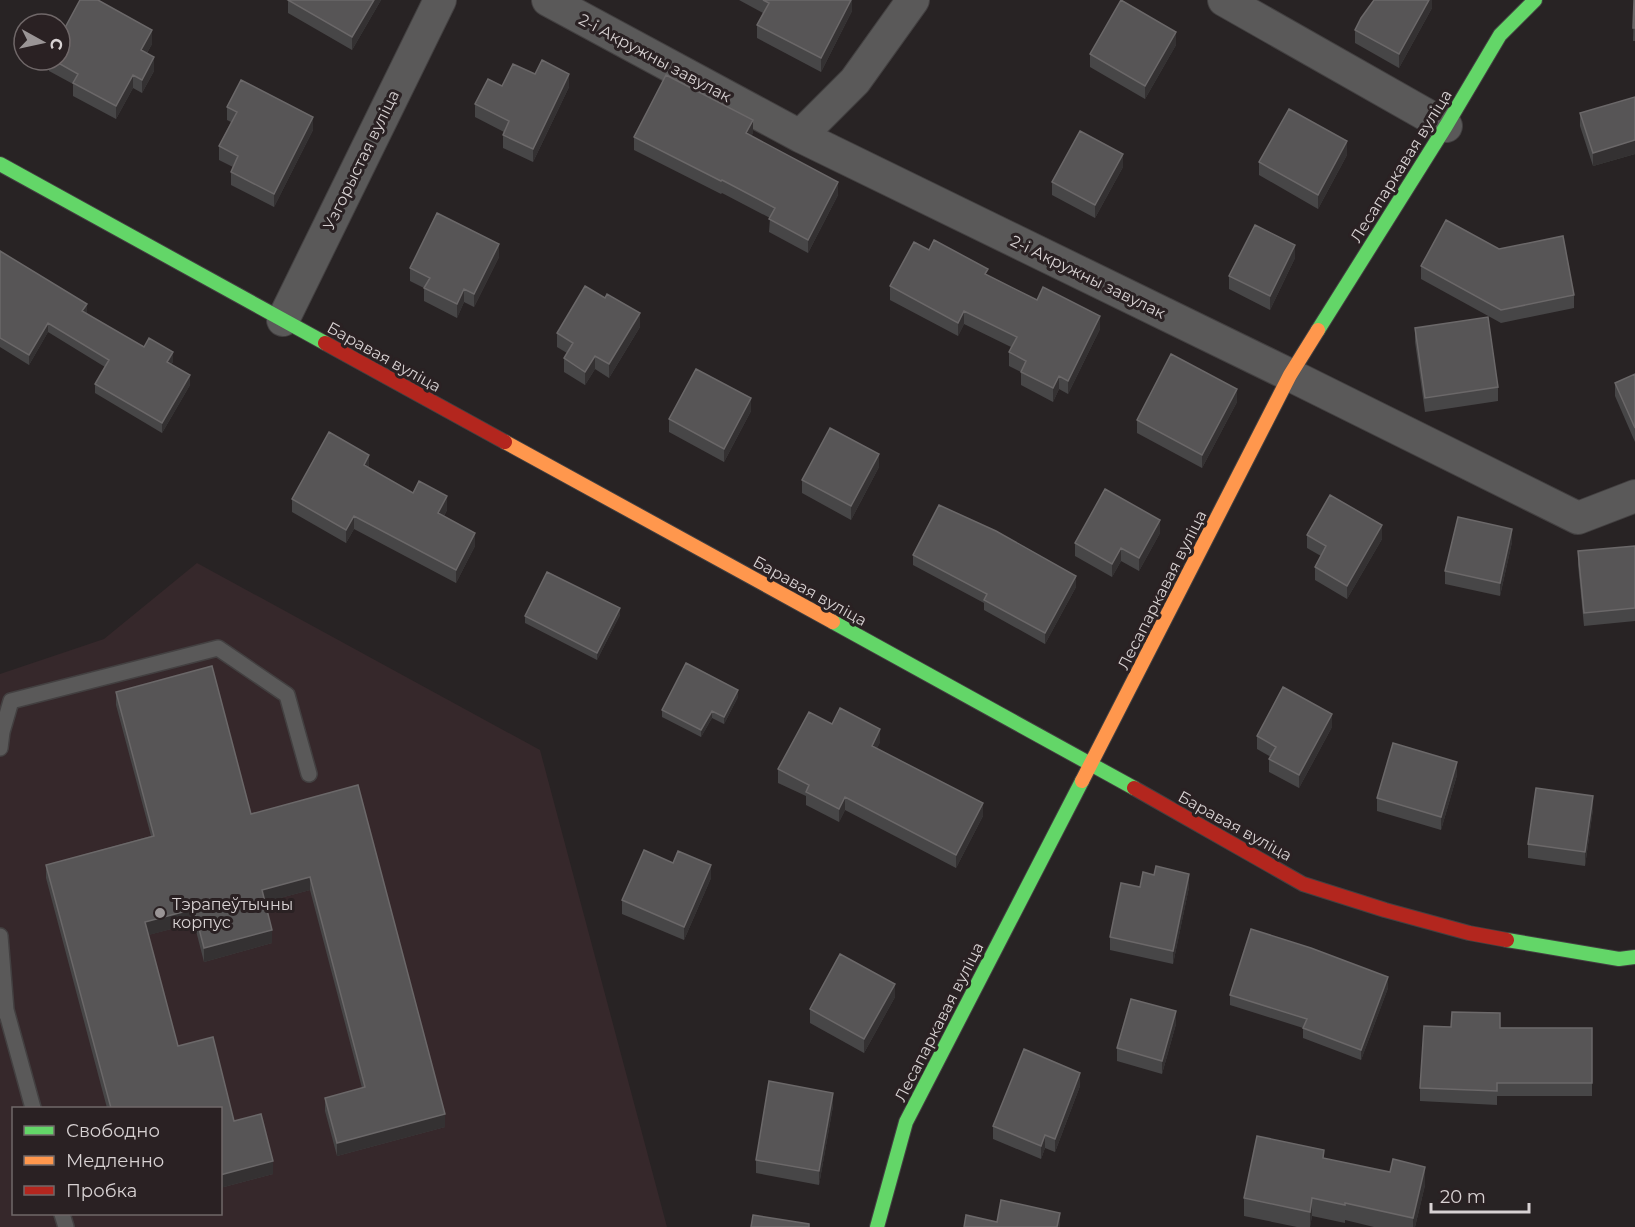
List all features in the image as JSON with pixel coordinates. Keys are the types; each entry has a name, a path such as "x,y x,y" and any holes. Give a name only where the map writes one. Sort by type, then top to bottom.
{"street":[{"name":"Узгорыстая вуліца","path":"283,320 440,0"},
{"name":"2-і Акружны завулак","path":"548,0 800,136 1578,518 1635,496"},
{"path":"800,136 855,81 913,0"},
{"path":"1224,0 1446,126"},
{"name":"Лесапаркавая вуліца","path":"877,1227 906,1122 1290,375 1446,126 1500,35 1535,0"},
{"name":"Баравая вуліца","path":"0,164 1091,764 1303,884 1469,933 1619,959 1635,957"}],"lane":[{"path":"0,748 11,701 218,648 287,695 309,774"},
{"path":"0,936 3,1011 33,1107"}],"shaded area":[{"path":"197,563 540,750 667,1227 0,1227 0,674 104,639"}],"building":[{"path":"80,0 98,0 152,30 141,50 154,57 142,80 133,75 116,106 73,83 78,74 72,71 72,15"},
{"path":"288,0 374,0 352,37"},
{"path":"763,0 851,0 821,58 757,25 769,3"},
{"path":"1121,0 1176,32 1145,86 1090,54"},
{"path":"1374,0 1429,0 1399,54 1355,30"},
{"path":"1634,0 1635,28 1633,28"},
{"path":"542,60 569,74 533,149 503,135 509,121 475,104 488,79 502,86 513,64 535,74"},
{"path":"666,75 753,120 746,133 838,182 808,240 769,219 775,208 634,137"},
{"path":"241,80 313,117 274,194 231,172 238,156 219,146 237,112 227,107"},
{"path":"1635,97 1635,140 1593,153 1580,113"},
{"path":"1289,109 1347,141 1318,195 1259,162"},
{"path":"1080,131 1123,154 1095,205 1052,182"},
{"path":"437,213 499,244 474,294 464,289 457,304 424,288 430,278 410,268"},
{"path":"1446,220 1499,249 1563,236 1574,295 1501,310 1421,266"},
{"path":"1255,225 1295,245 1270,296 1229,276"},
{"path":"934,240 988,269 985,274 1037,300 1043,287 1100,316 1068,381 1059,376 1053,388 1021,372 1026,361 1009,352 1017,337 964,311 958,323 890,286 914,242 929,250"},
{"path":"0,251 87,304 82,311 144,347 149,338 173,352 167,362 190,375 162,423 95,384 109,360 48,323 29,355 0,338"},
{"path":"585,286 605,298 607,294 640,313 609,364 595,356 585,372 564,358 573,343 557,333"},
{"path":"1488,317 1498,387 1425,398 1415,328"},
{"path":"1171,354 1237,389 1202,455 1137,420"},
{"path":"696,369 751,398 724,449 669,419"},
{"path":"1635,374 1635,428 1615,383"},
{"path":"830,428 879,454 851,506 802,480"},
{"path":"329,432 369,455 364,465 413,493 419,481 447,496 438,513 475,533 456,570 354,516 346,530 292,499"},
{"path":"1105,489 1160,520 1139,558 1121,548 1112,564 1075,543"},
{"path":"1330,495 1382,525 1347,586 1315,567 1326,546 1307,535"},
{"path":"939,505 996,531 1076,576 1045,633 984,600 987,594 913,555"},
{"path":"1458,517 1512,529 1500,583 1445,571"},
{"path":"1635,546 1635,608 1584,613 1578,551"},
{"path":"547,572 620,608 597,653 525,616"},
{"path":"686,663 738,690 724,717 712,711 701,730 662,710"},
{"name":"Тэрапеўтычны корпус","path":"212,666 251,814 358,785 445,1114 337,1143 325,1098 365,1087 310,877 262,890 272,930 204,948 194,909 145,922 178,1046 213,1037 234,1121 261,1114 273,1161 222,1174 222,1107 111,1107 46,865 154,836 116,692"},
{"path":"1283,687 1332,714 1299,775 1269,759 1276,747 1257,736"},
{"path":"840,708 880,729 872,746 983,803 956,855 845,797 839,809 806,792 809,785 778,769 809,712 832,724"},
{"path":"1393,743 1457,762 1441,817 1377,798"},
{"path":"1536,788 1593,796 1585,852 1528,844"},
{"path":"644,850 673,863 678,851 711,865 684,927 622,900"},
{"path":"1156,866 1189,874 1173,951 1110,937 1121,883 1140,887 1143,872 1154,875"},
{"path":"1251,929 1311,948 1388,977 1361,1050 1303,1028 1307,1019 1230,995"},
{"path":"840,954 895,984 864,1039 810,1009"},
{"path":"1131,999 1176,1011 1162,1061 1117,1048"},
{"path":"1452,1012 1500,1013 1500,1028 1592,1028 1592,1083 1497,1083 1497,1091 1420,1088 1424,1026 1451,1027"},
{"path":"1024,1049 1080,1073 1055,1139 1045,1135 1041,1146 993,1126"},
{"path":"769,1081 833,1093 819,1171 756,1160"},
{"path":"1257,1136 1324,1150 1323,1158 1390,1172 1393,1159 1425,1167 1413,1218 1312,1198 1310,1212 1244,1198"},
{"path":"1001,1200 1060,1213 1057,1227 964,1227 966,1215 997,1222"},
{"path":"753,1215 809,1224 809,1227 751,1227"}],"traffic: fast":[{"path":"1318,330 1446,126 1500,35 1535,0"},
{"path":"0,164 325,343"},
{"path":"833,622 1134,788"},
{"path":"877,1227 906,1122 1082,781"},
{"path":"1507,940 1619,959 1635,957"}],"traffic: slow":[{"path":"1082,781 1290,375 1318,330"},
{"path":"505,442 833,622"}],"traffic: jam":[{"path":"325,343 505,442"},
{"path":"1134,788 1303,884 1385,910 1469,933 1507,940"}],"place":[{"name":"Тэрапеўтычны корпус","path":"160,913"}]}
